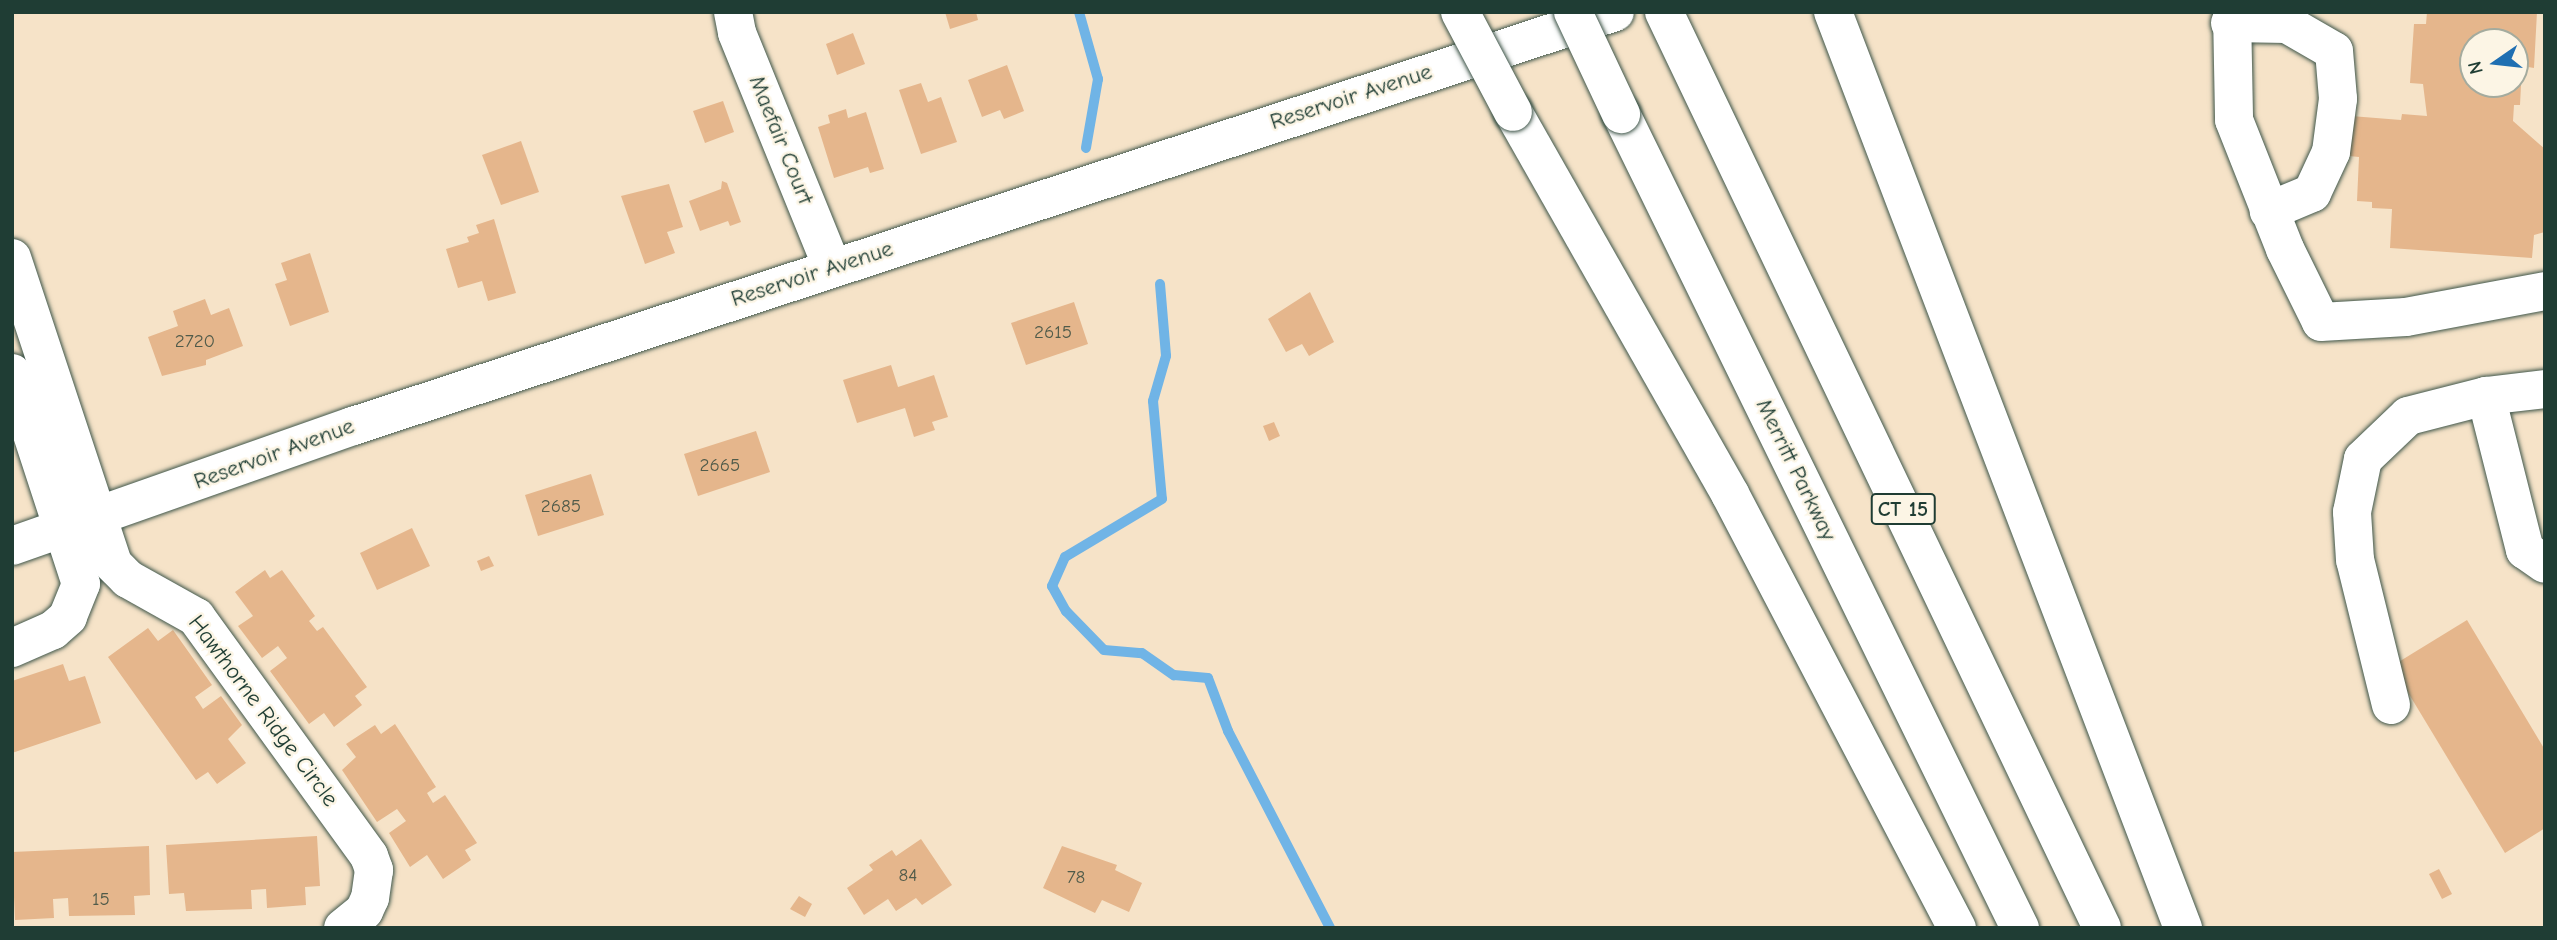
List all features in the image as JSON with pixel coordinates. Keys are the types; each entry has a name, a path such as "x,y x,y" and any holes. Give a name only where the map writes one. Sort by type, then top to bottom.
{"main road":[{"name":"Maefair Court","path":"733,12 737,33 832,267"},
{"path":"1460,12 1513,112 1730,494 1957,928"},
{"name":"Merritt Parkway","path":"1573,12 2020,928"},
{"name":"Reservoir Avenue","path":"12,546 353,426 1615,12"},
{"name":"CT 15","path":"1664,12 2102,928"},
{"path":"1833,12 2183,928"},
{"path":"2269,211 2312,193 2331,152 2338,99 2334,51 2287,24 2231,18 2234,120 2269,211 2321,322 2406,317 2545,291"},
{"path":"12,258 81,523 81,584 74,608 52,630 12,648"},
{"path":"12,373 81,523"},
{"path":"2390,705 2355,561 2352,512 2363,459 2408,416 2486,396 2545,389"},
{"path":"2486,396 2525,550 2545,564"},
{"name":"Hawthorne Ridge Circle","path":"81,523 119,572 190,610 369,856 374,870 370,898 364,911 343,928"}],"building":[{"path":"945,12 976,12 978,20 950,29"},
{"path":"2427,12 2537,12 2534,68 2529,67 2529,28 2459,28 2459,98 2520,98 2520,105 2514,105 2513,121 2545,149 2545,232 2534,235 2532,258 2390,248 2392,209 2372,208 2372,202 2357,201 2359,157 2349,156 2351,116 2401,120 2402,114 2427,116 2423,84 2410,83 2414,24 2426,24"},
{"path":"853,33 865,64 837,75 826,44"},
{"path":"1007,65 1024,111 1004,119 1000,110 982,117 968,80"},
{"path":"921,83 928,102 941,97 957,142 921,154 899,90"},
{"path":"723,101 734,132 705,143 693,111"},
{"path":"846,109 848,118 866,112 884,169 870,173 868,167 834,178 818,127 830,123 828,115"},
{"path":"521,141 539,192 501,205 482,155"},
{"path":"722,181 727,183 741,222 730,226 728,221 700,231 689,201 721,189"},
{"path":"669,184 683,227 667,232 675,253 645,264 621,196"},
{"path":"494,219 516,293 488,301 482,281 458,288 446,249 469,242 467,237 479,233 476,225"},
{"path":"310,253 329,312 290,326 275,284 287,280 281,263"},
{"path":"1310,292 1334,342 1309,356 1302,344 1286,352 1268,319"},
{"path":"205,299 211,315 229,308 243,346 206,360 206,365 162,376 148,337 178,326 173,311"},
{"path":"1074,302 1088,344 1026,365 1011,323"},
{"path":"891,365 898,387 934,375 948,417 932,422 935,430 914,437 905,408 857,423 843,380"},
{"path":"1274,422 1280,436 1269,441 1263,426"},
{"path":"756,431 770,472 698,496 684,454"},
{"path":"591,474 604,515 538,536 525,495"},
{"path":"412,528 430,566 377,590 360,553"},
{"path":"489,556 494,566 481,571 477,561"},
{"path":"265,570 270,578 282,570 315,616 309,621 317,631 323,627 367,687 355,696 362,705 334,727 324,713 309,724 270,671 287,658 278,646 262,658 238,626 253,616 235,592"},
{"path":"2467,620 2545,750 2545,828 2505,853 2392,666"},
{"path":"148,628 158,641 173,630 212,685 195,697 203,709 221,696 242,725 228,739 246,763 217,784 208,772 196,780 108,657"},
{"path":"63,664 69,681 85,676 101,723 12,753 12,681"},
{"path":"395,724 436,787 427,793 433,803 445,795 477,843 465,850 471,860 443,879 427,855 410,867 389,833 406,821 397,809 377,822 342,770 356,757 346,744 375,725 381,734"},
{"path":"317,836 320,886 305,887 306,905 267,908 266,889 251,890 252,909 186,911 184,893 169,894 166,845"},
{"path":"921,839 952,885 922,905 916,898 896,911 888,899 864,915 847,888 873,870 869,865 892,850 896,856"},
{"path":"149,846 150,895 134,896 135,915 69,916 68,898 53,899 54,918 15,920 12,852"},
{"path":"1062,846 1117,865 1115,870 1142,883 1129,912 1102,900 1095,913 1043,888"},
{"path":"2439,869 2452,894 2442,899 2429,874"},
{"path":"799,896 812,904 805,917 790,909"}],"waterway":[{"path":"1079,12 1098,79 1086,148"},
{"path":"1160,284 1166,356 1153,401 1162,499 1065,557 1052,586 1066,611 1104,650 1142,653 1174,675 1208,678 1228,731 1330,928"}]}
